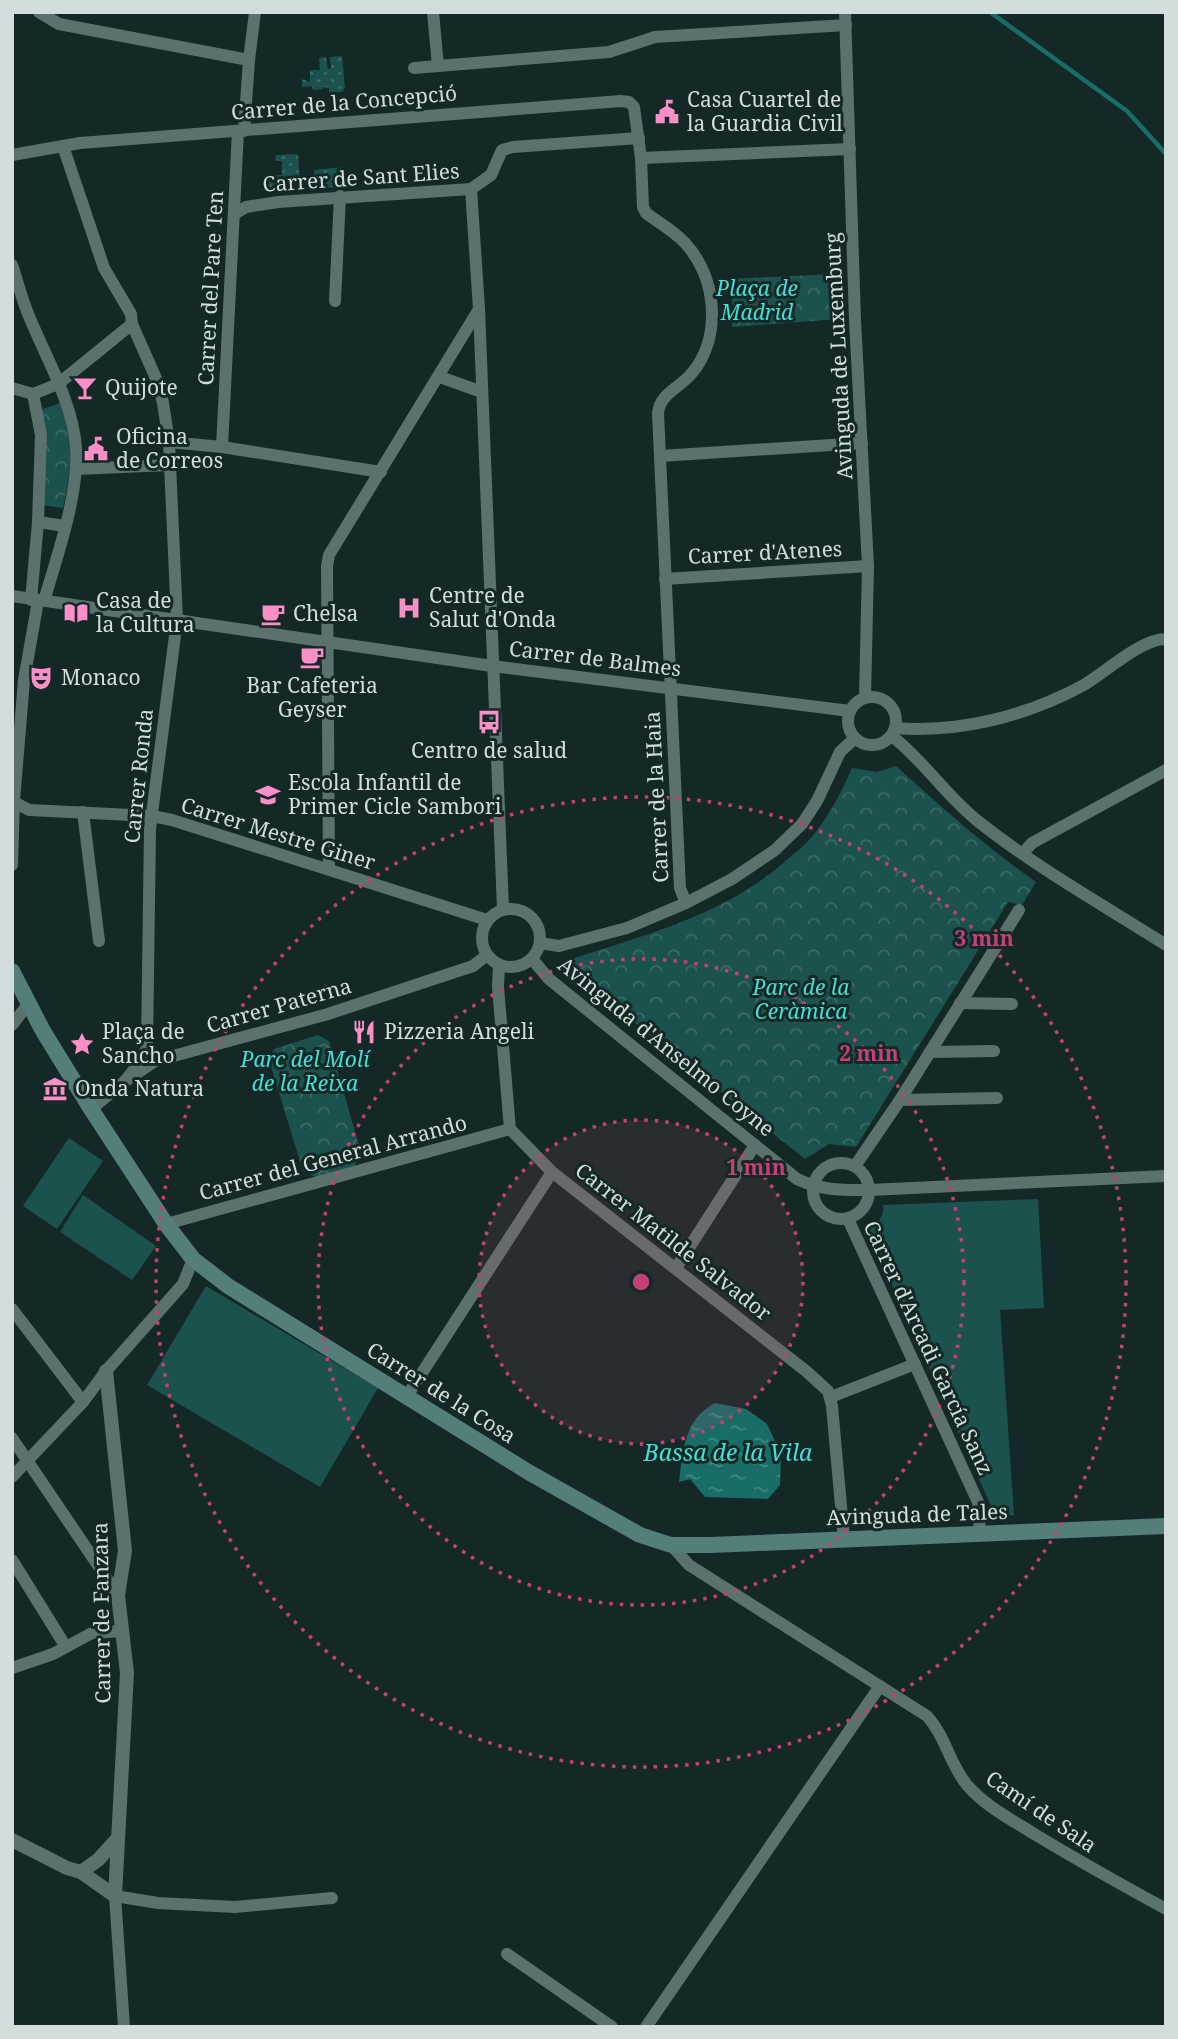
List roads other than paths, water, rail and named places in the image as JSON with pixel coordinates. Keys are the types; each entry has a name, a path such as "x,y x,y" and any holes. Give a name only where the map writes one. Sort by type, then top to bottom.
{"main road":[{"name":"Carrer de la Cosa","path":"12,971 91,1109 166,1224 193,1259 229,1286 530,1474 640,1535 671,1545"},
{"name":"Avinguda de Tales","path":"671,1545 1166,1526"}],"street":[{"path":"39,12 59,24 249,60"},
{"name":"Carrer del Pare Ten","path":"222,447 234,214 255,12"},
{"path":"433,12 438,66"},
{"path":"414,68 609,52 655,37 845,19"},
{"name":"Avinguda de Luxemburg","path":"845,19 868,566 865,698"},
{"name":"Carrer de la Concepció","path":"12,155 80,143 621,100 629,102"},
{"name":"Carrer de la Haia","path":"629,102 636,115 643,207 646,213 677,235 697,258 707,280 711,298 710,332 702,358 688,378 679,387 665,394 659,402 680,888 686,903"},
{"name":"Carrer de Sant Elies","path":"234,214 256,205 340,196 471,189 491,175 502,150 639,138"},
{"name":"Carrer Ronda","path":"63,146 104,268 131,314 132,324 158,383 169,442 177,620 152,816 148,1031 145,1054 124,1082"},
{"path":"641,158 850,149"},
{"path":"471,189 479,309 503,909"},
{"path":"335,301 340,196"},
{"path":"12,265 28,313 58,384 76,447 76,469 65,526 38,601 24,680 15,746 12,865"},
{"path":"329,870 329,555 479,309"},
{"path":"12,388 33,394 58,384 132,324"},
{"path":"439,377 482,392"},
{"path":"33,394 41,435 38,601"},
{"path":"169,442 222,447 381,472"},
{"path":"660,456 862,443"},
{"path":"76,469 170,465"},
{"path":"38,522 65,526"},
{"name":"Carrer d'Atenes","path":"665,579 868,566"},
{"name":"Carrer de Balmes","path":"12,596 492,666 850,711"},
{"path":"1166,639 1152,641 1083,685 1030,710 1003,718 894,732 880,744 867,745 855,738 848,725 850,711 856,703 865,698 882,699 894,710 894,732 977,821 1166,945"},
{"path":"540,943 559,946 627,928 686,903 732,879 784,841 802,824 817,801 840,752 855,738"},
{"path":"1023,853 1032,843 1166,769"},
{"name":"Carrer Mestre Giner","path":"13,801 29,810 152,816 172,820 487,920"},
{"path":"83,812 99,941"},
{"path":"513,908 531,916 537,924 540,943 532,959 516,967 499,965 487,955 481,938 487,920 503,909 513,908"},
{"path":"855,1166 900,1100 1019,910"},
{"name":"Carrer Paterna","path":"91,1109 148,1065 165,1057 328,1014 473,966 487,955"},
{"name":"Avinguda d'Anselmo Coyne","path":"532,959 548,979 797,1179 813,1187 828,1190 870,1190 1166,1176"},
{"path":"499,965 498,987 510,1129"},
{"path":"12,1026 29,1003"},
{"path":"961,1003 1012,1004"},
{"path":"148,1031 165,1057"},
{"path":"930,1052 994,1051"},
{"path":"900,1100 998,1098"},
{"name":"Carrer Matilde Salvador","path":"510,1129 551,1172 806,1371 831,1397"},
{"name":"Carrer del General Arrando","path":"166,1224 510,1129"},
{"path":"676,1268 755,1145"},
{"path":"813,1187 821,1171 838,1163 855,1166 866,1176 870,1190 868,1203 860,1213 848,1219"},
{"path":"407,1396 551,1172"},
{"name":"Avinguda d'Anselmo Coyne","path":"813,1187 814,1201 822,1212 834,1219 848,1219"},
{"name":"Carrer d'Arcadi García Sanz","path":"848,1219 978,1502 981,1534"},
{"path":"12,1477 83,1402 106,1371 183,1284 193,1259"},
{"path":"12,1309 83,1402"},
{"path":"844,1539 831,1397 915,1364"},
{"name":"Carrer de Fanzara","path":"106,1371 125,1551 118,1595 127,1673 115,1896"},
{"path":"12,1438 118,1595"},
{"name":"Carrer de la Cosa","path":"671,1545 689,1565 927,1716"},
{"path":"12,1560 66,1647"},
{"path":"12,1668 37,1661 92,1633 122,1631"},
{"path":"646,2027 880,1686"},
{"name":"Camí de Sala","path":"927,1716 938,1728 959,1774 982,1800 1098,1873 1166,1909"},
{"path":"81,1872 98,1860 118,1838"},
{"path":"12,1840 67,1868 81,1872 115,1896 158,1903 235,1907 332,1898"},
{"path":"81,1872 117,1864"},
{"path":"115,1896 124,2027"},
{"path":"507,1954 612,2027"}],"water":[{"name":"Bassa de la Vila","path":"715,1403 746,1409 767,1424 781,1454 780,1485 768,1499 705,1497 690,1479 679,1482 684,1448 691,1427 705,1410"}],"waterway":[{"path":"990,12 1127,111 1166,154"}],"place":[{"name":"Casa Cuartel de la Guardia Civil","path":"667,112"},
{"name":"Quijote","path":"85,388"},
{"name":"Oficina de Correos","path":"96,449"},
{"name":"Centre de Salut d'Onda","path":"409,608"},
{"name":"Casa de la Cultura","path":"76,613"},
{"name":"Chelsa","path":"273,614"},
{"name":"Bar Cafeteria Geyser","path":"312,657"},
{"name":"Monaco","path":"41,678"},
{"name":"Centro de salud","path":"489,722"},
{"name":"Escola Infantil de Primer Cicle Sambori","path":"268,795"},
{"name":"Pizzeria Angeli","path":"364,1032"},
{"name":"Plaça de Sancho","path":"82,1044"},
{"name":"Onda Natura","path":"55,1089"}],"park label":[{"name":"Plaça de Madrid","path":"757,301"},
{"name":"Parc de la Ceràmica","path":"801,1000"},
{"name":"Parc del Molí de la Reixa","path":"305,1072"}]}
